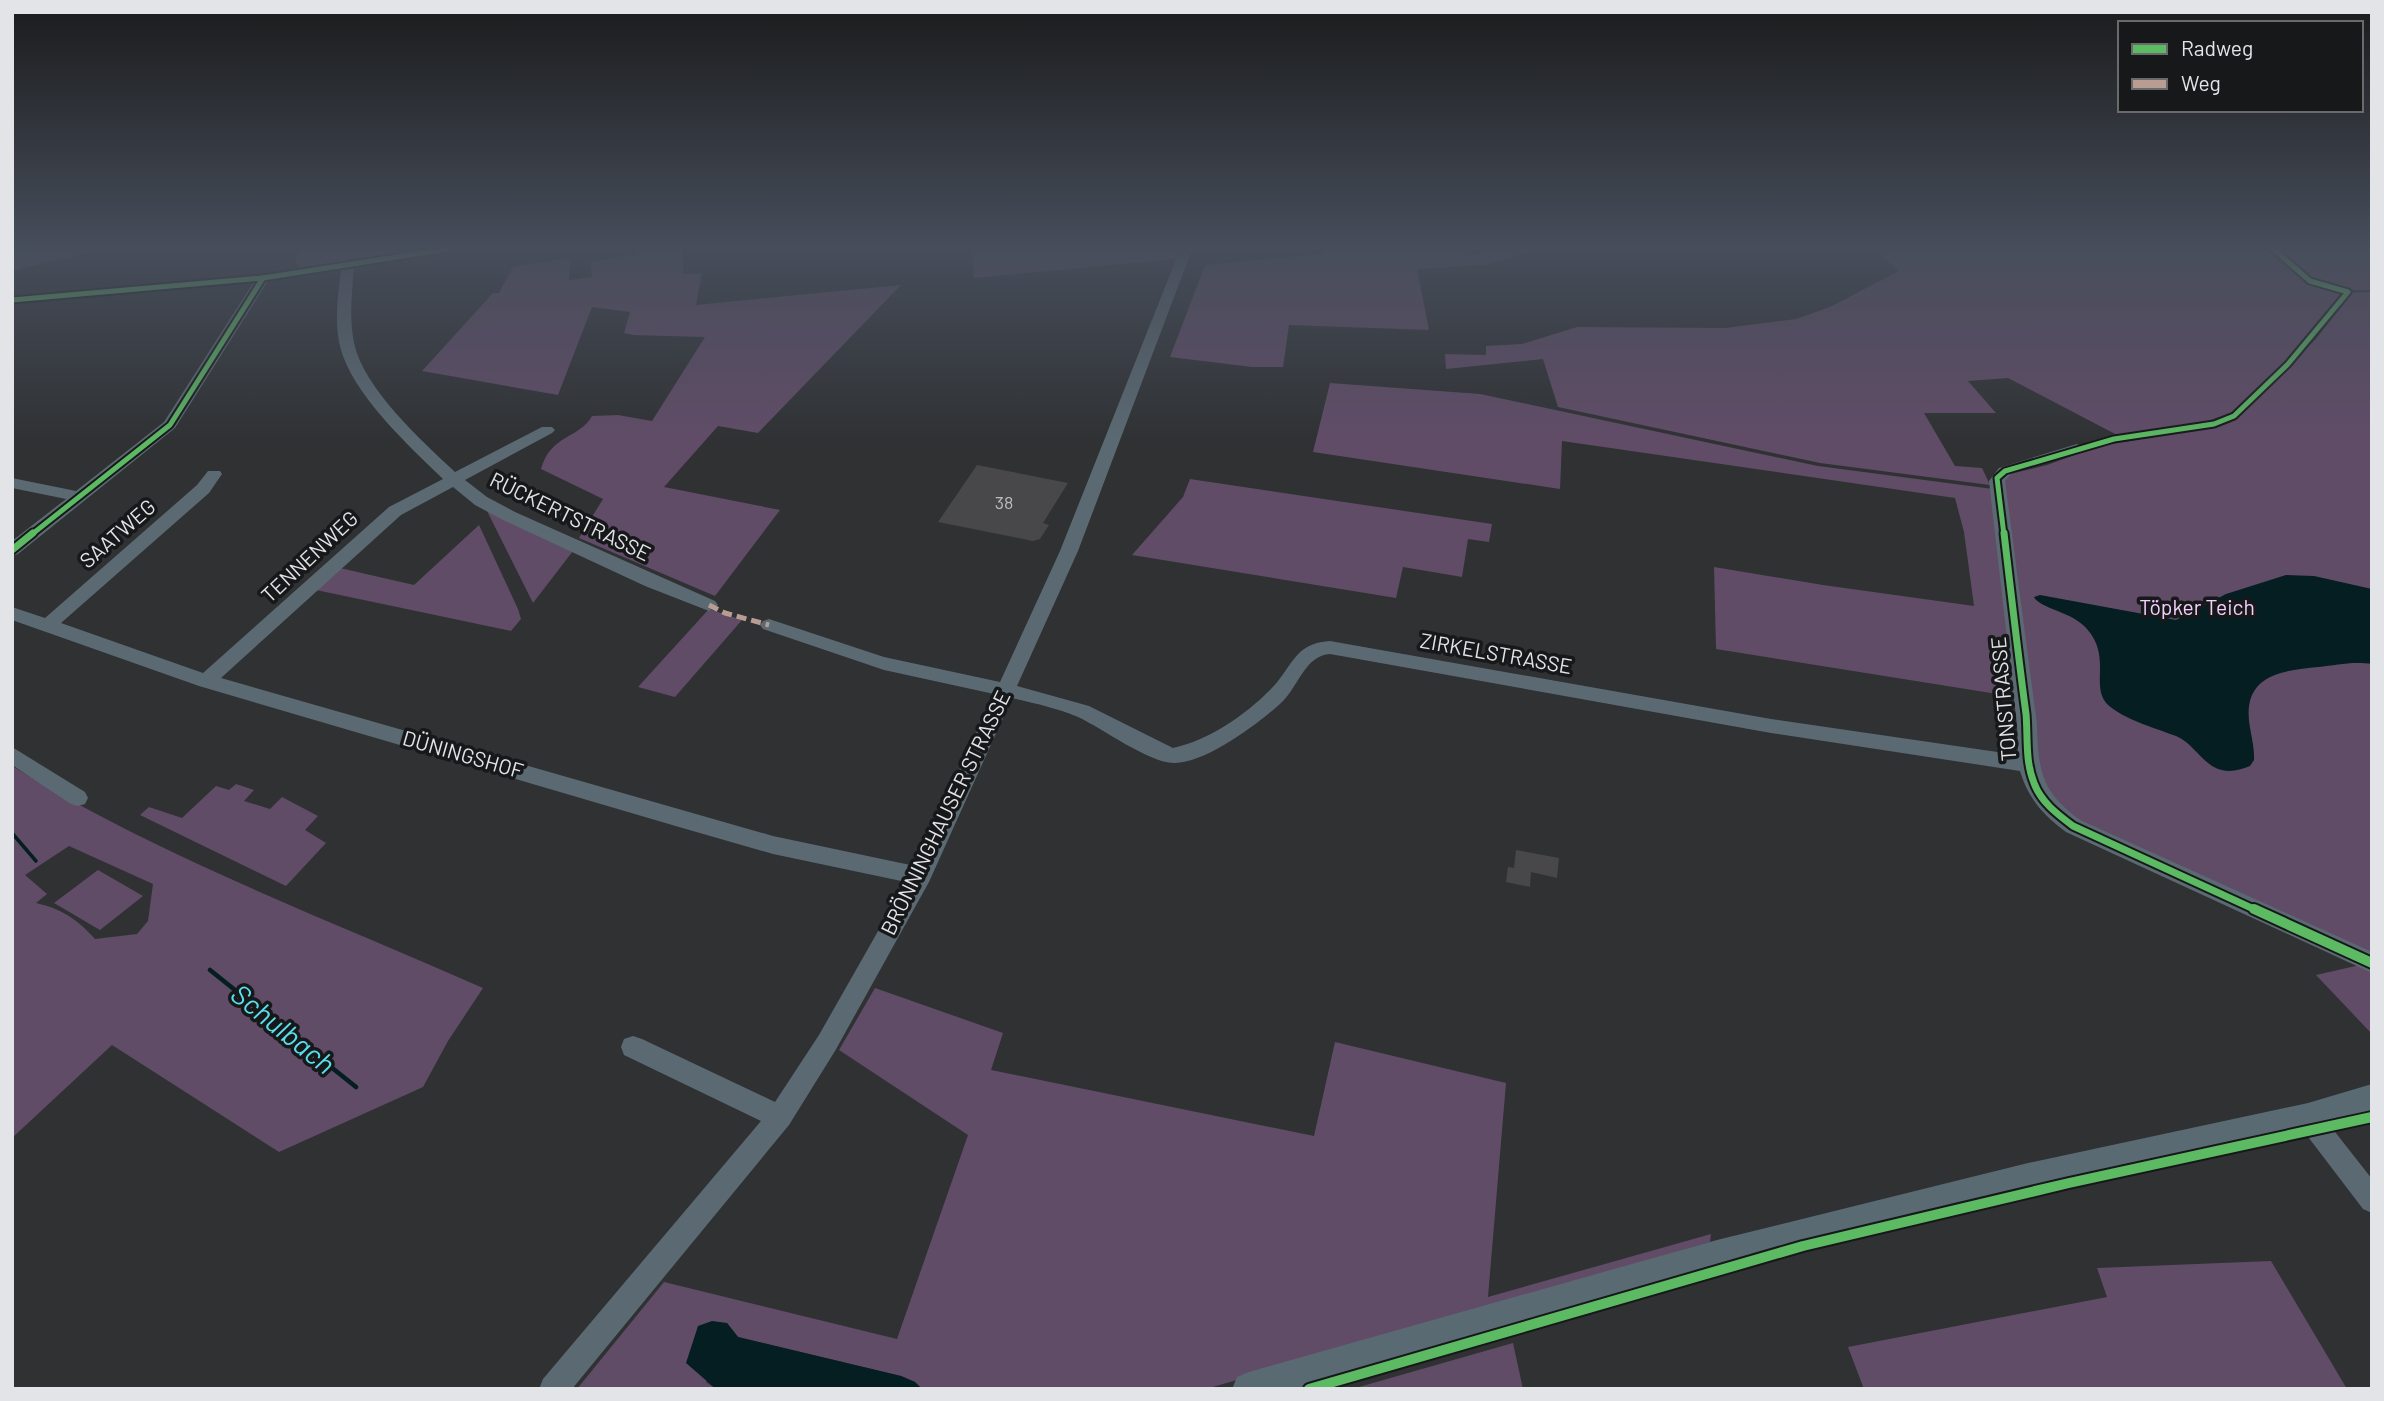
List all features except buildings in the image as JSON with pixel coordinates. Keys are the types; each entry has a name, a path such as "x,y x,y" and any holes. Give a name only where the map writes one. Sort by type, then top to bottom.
{"main road":[{"path":"1249,1389 1717,1256 2028,1178 2308,1117 2372,1098"}],"street":[{"path":"12,550 170,425 241,312"},
{"name":"RÜCKERTSTRASSE","path":"344,312 343,327 350,356 357,371 393,418 483,503 638,576 709,605"},
{"name":"BRÖNNINGHAUSER STRASSE","path":"553,1389 780,1117 827,1043 920,876 1007,690 1069,551 1162,312"},
{"name":"TENNENWEG","path":"206,681 395,511 547,430"},
{"name":"TONSTRASSE","path":"2077,449 2005,471 1997,481 2027,725 2027,764 2033,785 2058,816 2073,826 2372,963"},
{"name":"SAATWEG","path":"48,625 203,489 214,474"},
{"path":"12,483 79,497"},
{"name":"DÜNINGSHOF","path":"12,613 206,681 760,841 920,876"},
{"path":"769,625 874,661 1007,690"},
{"name":"ZIRKELSTRASSE","path":"1007,690 1092,714 1173,756 1205,746 1240,724 1281,692 1312,651 1333,648 1771,726 2027,764"},
{"path":"12,755 78,798"},
{"path":"633,1047 780,1117"},
{"path":"2308,1117 2372,1200"}],"green space":[{"path":"475,312 590,312 558,395 422,371"},
{"path":"630,312 875,312 758,433 718,426 664,487 780,510 715,596 579,538 603,499 541,469 551,449 580,429 592,416 618,415 652,421 705,337 624,333"},
{"path":"1187,312 1426,312 1429,330 1289,325 1283,367 1252,367 1170,357"},
{"path":"1815,312 2326,312 2284,362 2231,413 2208,421 2119,436 2008,378 1968,381 1996,413 1924,413 1955,466 1982,468 1990,485 1820,463 1558,407 1543,359 1446,369 1445,354 1486,355 1486,346 1522,344 1577,327 1725,328 1796,319"},
{"name":"Töpker Teich","path":"2337,312 2372,312 2372,957 2102,835 2060,808 2038,777 2003,482 2010,474 2047,465 2099,446 2218,426 2233,420 2316,339"},
{"path":"1330,383 1480,394 1818,466 1993,489 2016,697 1716,649 1714,567 1974,606 1964,532 1955,498 1562,441 1560,489 1313,452"},
{"path":"1190,479 1492,524 1489,542 1468,539 1462,577 1403,567 1396,598 1132,555 1183,497"},
{"path":"485,507 573,551 533,603"},
{"path":"479,525 518,609 521,619 511,631 316,590 340,568 414,585"},
{"path":"709,609 742,620 675,697 638,687"},
{"path":"12,766 68,799 184,858 483,988 448,1041 423,1087 279,1152 112,1045 12,1138","holes":["69,846 153,884 148,921 137,934 95,939 68,916 54,908 36,903 47,894 25,875"]},
{"path":"236,784 254,790 244,801 270,809 282,797 318,816 305,830 326,843 286,886 140,815 149,807 182,818 216,786 229,790"},
{"path":"98,870 143,896 100,930 54,903"},
{"path":"2360,965 2372,970 2372,1034 2316,975"},
{"path":"875,988 1003,1033 991,1070 1314,1136 1335,1042 1506,1083 1488,1297 1711,1234 1710,1242 1206,1389 922,1389 915,1382 901,1376 738,1337 727,1323 706,1382 716,1389 577,1389 664,1282 897,1339 968,1135 839,1050"},
{"path":"2271,1261 2347,1389 1864,1389 1848,1347 2107,1297 2097,1268"},
{"path":"1513,1343 1523,1389 1352,1389"}],"water":[{"path":"2286,575 2314,576 2372,589 2372,664 2351,663 2298,669 2278,674 2261,683 2254,691 2249,708 2254,760 2250,766 2230,771 2212,766 2182,739 2127,717 2110,706 2101,693 2100,658 2094,639 2081,623 2043,605 2034,597 2040,595 2176,620 2226,594"},
{"path":"712,1321 727,1323 738,1337 901,1376 915,1382 922,1389 716,1389 686,1363 698,1326"}],"waterway":[{"name":"Schulbach","path":"12,833 36,861"},
{"name":"Schulbach","path":"210,970 356,1087"}],"marked path":[{"path":"709,605 725,613 769,625"}],"cycle path":[{"path":"12,550 170,425 241,312"},
{"path":"2331,312 2288,364 2234,416 2214,424 2114,439 2005,471 1997,478 2027,725 2030,771 2048,805 2073,826 2372,963"},
{"path":"1309,1389 1803,1246 2069,1183 2372,1117"}]}
